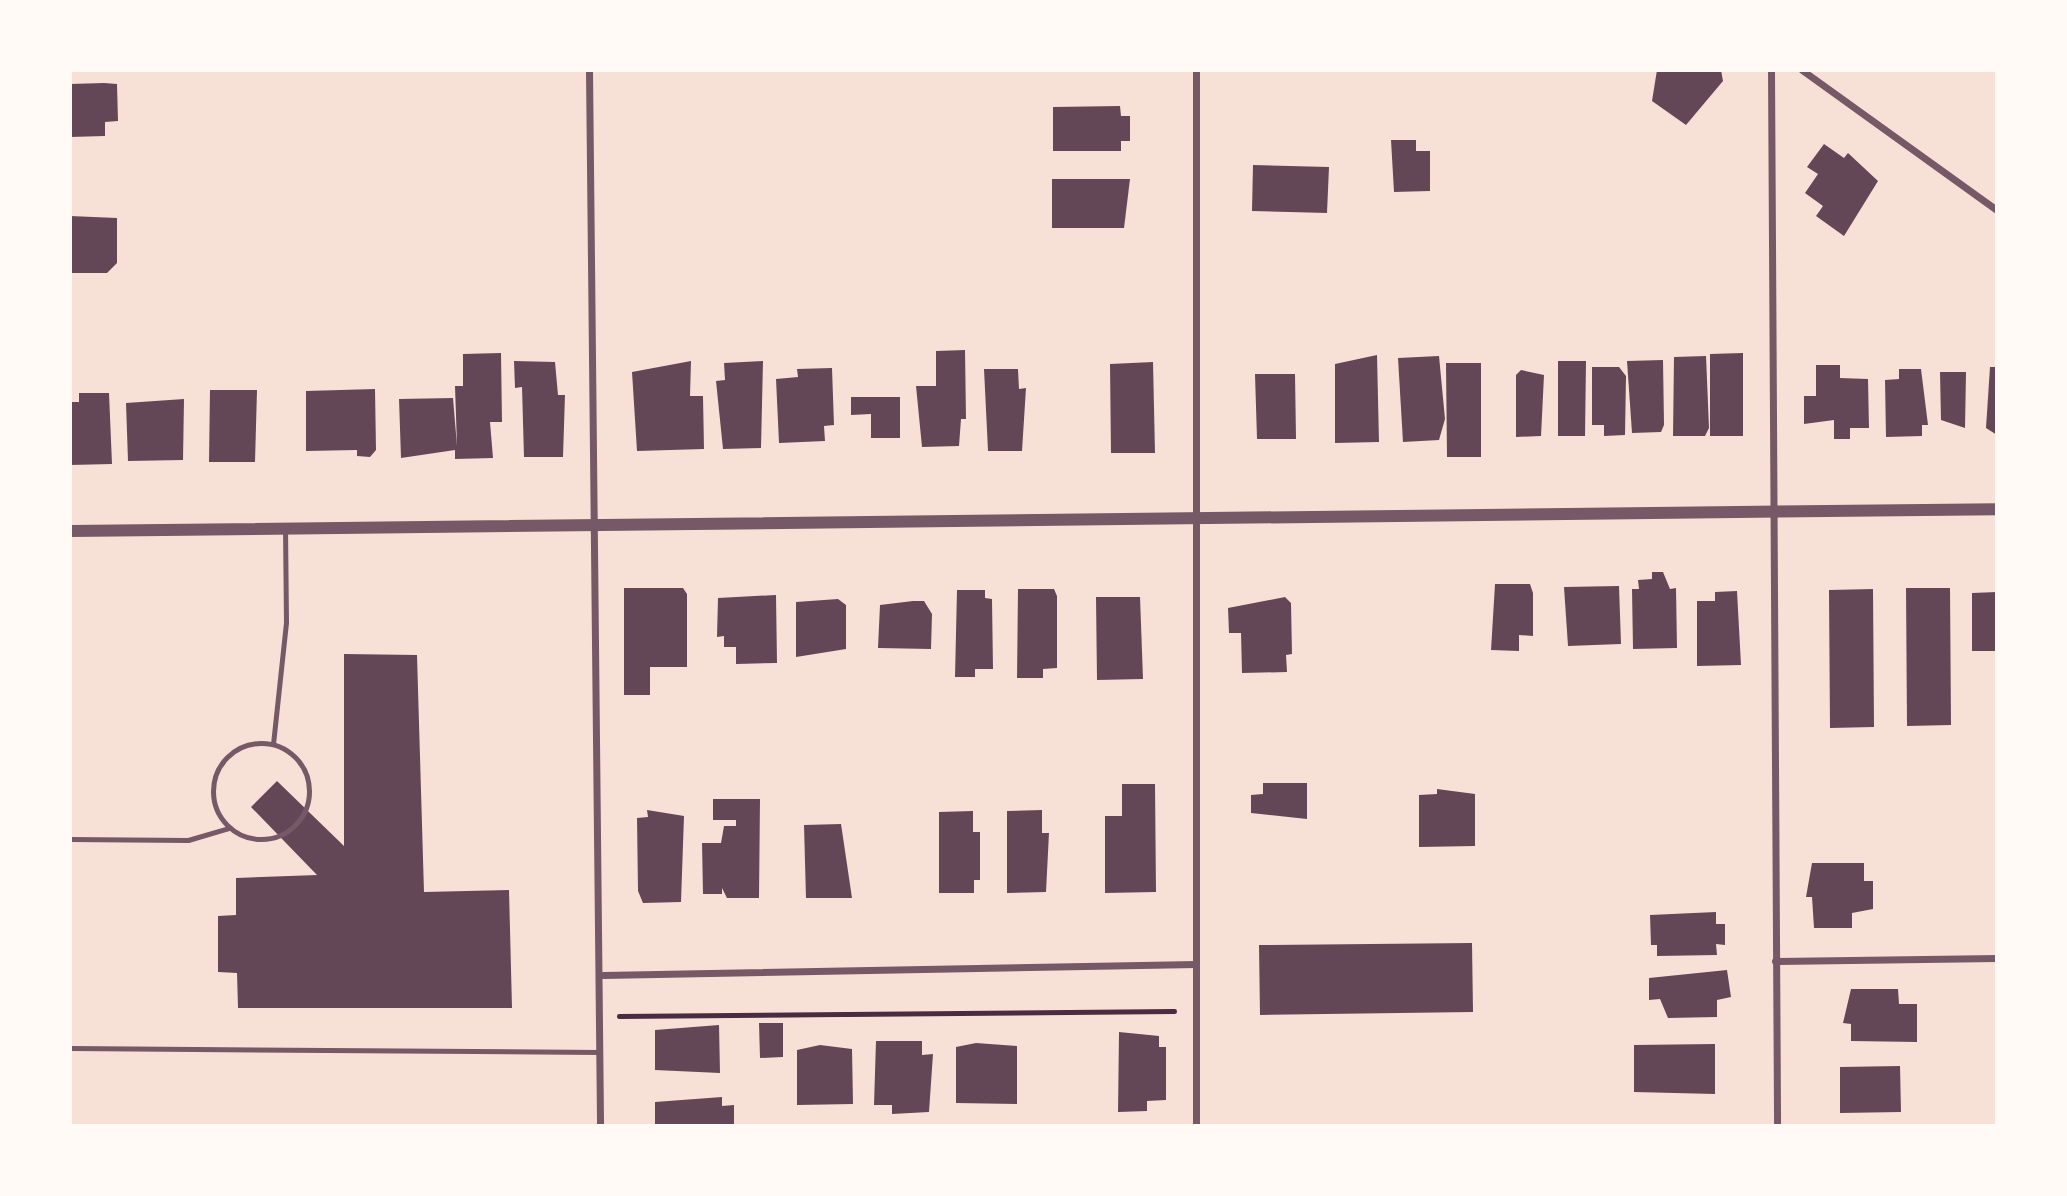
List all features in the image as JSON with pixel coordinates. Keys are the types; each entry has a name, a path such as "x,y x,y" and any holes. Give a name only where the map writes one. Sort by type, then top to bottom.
{"street":[{"path":"589,70 603,975 600,1126"},
{"path":"1196,70 1196,1126"},
{"path":"1771,70 1776,512 1777,1126"},
{"path":"1802,70 1997,210"},
{"path":"70,531 1997,509"},
{"path":"1775,961 1997,958"},
{"path":"603,975 1196,964"}],"lane":[{"path":"273,744 286,622 285,528"},
{"path":"273,744 307,774 304,812 276,838 243,837 229,828 213,799 219,767 242,747 273,744"},
{"path":"70,839 188,840 229,828"},
{"path":"70,1048 600,1052"}],"path":[{"path":"619,1030 619,1016 1196,1011"}],"building":[{"path":"1657,70 1721,70 1723,81 1686,125 1652,101"},
{"path":"70,84 117,84 118,121 105,122 105,136 70,137"},
{"path":"1120,106 1121,116 1130,116 1130,141 1121,141 1121,151 1053,151 1053,107"},
{"path":"1391,140 1416,140 1416,151 1430,151 1430,191 1394,192"},
{"path":"1824,144 1844,158 1848,153 1878,181 1844,236 1816,216 1823,206 1805,193 1818,174 1807,167"},
{"path":"1253,165 1329,167 1327,213 1252,211"},
{"path":"1052,179 1130,179 1124,228 1052,228"},
{"path":"70,216 117,218 117,263 107,273 70,273"},
{"path":"965,350 966,419 961,419 959,446 922,447 916,386 936,386 936,351"},
{"path":"501,353 502,422 490,422 493,458 455,459 455,450 401,458 399,399 453,398 457,446 455,386 463,386 463,354"},
{"path":"1743,353 1743,436 1710,436 1710,354"},
{"path":"1377,355 1379,442 1335,443 1335,364"},
{"path":"1439,356 1445,419 1439,440 1403,442 1398,358"},
{"path":"1706,356 1709,428 1705,436 1673,436 1674,357"},
{"path":"1663,360 1664,425 1661,432 1632,433 1627,361"},
{"path":"514,361 555,362 558,395 565,395 563,457 524,457 522,387 515,388"},
{"path":"691,361 690,396 703,396 704,449 637,451 632,372"},
{"path":"763,361 761,448 723,449 716,381 725,380 724,363"},
{"path":"1558,361 1586,361 1585,436 1558,436"},
{"path":"1153,362 1155,453 1111,453 1110,364"},
{"path":"1446,363 1481,363 1481,457 1447,457"},
{"path":"1816,365 1840,365 1840,378 1868,379 1869,428 1850,428 1850,439 1834,439 1834,420 1804,424 1804,396 1816,396"},
{"path":"1592,367 1619,367 1626,376 1625,435 1604,436 1604,425 1592,425"},
{"path":"1990,367 1997,367 1997,435 1986,428"},
{"path":"832,368 834,425 824,426 825,441 779,443 776,379 798,377 797,369"},
{"path":"984,369 1018,369 1019,389 1026,388 1022,451 988,451"},
{"path":"1899,369 1921,369 1928,425 1922,425 1922,436 1886,437 1885,380 1899,379"},
{"path":"1521,370 1544,375 1541,436 1516,437 1516,375"},
{"path":"1940,372 1966,372 1965,428 1941,420"},
{"path":"1255,374 1295,374 1296,439 1257,439"},
{"path":"375,389 376,450 370,457 357,456 357,450 306,451 306,391"},
{"path":"210,390 257,390 255,462 209,462"},
{"path":"79,393 109,393 112,464 70,465 70,402 79,402"},
{"path":"851,397 900,397 900,438 871,438 871,414 851,415"},
{"path":"184,399 183,460 128,461 126,403"},
{"path":"1652,572 1663,572 1670,589 1676,588 1677,648 1633,649 1632,589 1639,589 1638,580 1652,579"},
{"path":"1495,584 1530,584 1533,593 1533,636 1519,635 1519,651 1491,650"},
{"path":"1619,586 1621,644 1568,646 1564,587"},
{"path":"624,588 683,588 687,594 687,667 650,667 650,695 624,695"},
{"path":"1906,588 1950,588 1951,725 1907,726"},
{"path":"1018,589 1054,589 1057,596 1057,668 1043,669 1043,678 1017,678"},
{"path":"1873,589 1874,727 1830,728 1829,590"},
{"path":"957,590 985,590 985,598 992,599 993,669 975,669 975,677 955,677"},
{"path":"1737,591 1741,665 1697,666 1697,601 1715,601 1715,592"},
{"path":"1997,592 1997,651 1972,651 1972,593"},
{"path":"776,595 777,663 736,664 736,647 724,647 724,636 717,637 718,598"},
{"path":"1096,597 1140,597 1143,679 1097,680"},
{"path":"1285,597 1291,603 1292,654 1286,655 1287,672 1242,673 1241,633 1229,633 1228,608"},
{"path":"838,599 846,605 846,649 796,657 796,602"},
{"path":"924,601 932,614 931,649 878,648 880,605"},
{"path":"344,654 417,655 424,892 509,890 512,1008 238,1008 237,973 218,972 218,916 236,915 236,878 317,875 251,807 277,781 344,846"},
{"path":"1263,783 1307,783 1307,819 1251,813 1251,795 1263,794"},
{"path":"1122,784 1155,784 1156,892 1105,893 1105,816 1122,816"},
{"path":"1437,789 1475,794 1475,846 1419,847 1419,795 1437,794"},
{"path":"713,799 760,799 759,898 727,898 722,888 722,894 703,894 702,843 721,843 724,826 736,826 736,820 713,820"},
{"path":"647,810 684,816 681,902 643,903 638,891 637,818 648,817"},
{"path":"1042,810 1042,833 1049,833 1046,892 1007,893 1007,811"},
{"path":"973,811 973,832 980,832 980,880 974,880 974,893 939,893 939,812"},
{"path":"841,824 852,898 806,898 804,825"},
{"path":"1812,863 1864,863 1864,881 1873,881 1873,909 1852,913 1852,928 1814,928 1812,897 1806,897"},
{"path":"1716,912 1716,924 1725,924 1725,945 1716,944 1717,955 1657,956 1657,945 1651,945 1650,915"},
{"path":"1472,943 1473,1012 1260,1015 1259,945"},
{"path":"1727,970 1731,997 1717,1000 1717,1017 1668,1018 1660,999 1649,1000 1649,978"},
{"path":"1851,989 1898,989 1899,1004 1917,1004 1917,1042 1851,1041 1851,1024 1843,1023"},
{"path":"759,1023 783,1023 783,1057 760,1058"},
{"path":"719,1025 720,1073 655,1070 655,1030"},
{"path":"1119,1032 1159,1036 1159,1047 1166,1047 1166,1100 1147,1101 1147,1111 1118,1112"},
{"path":"876,1041 922,1041 922,1055 933,1054 929,1112 892,1114 892,1105 874,1105"},
{"path":"976,1043 1017,1046 1017,1104 956,1103 956,1047"},
{"path":"1715,1044 1715,1094 1634,1092 1634,1045"},
{"path":"820,1045 852,1049 853,1104 797,1105 797,1050"},
{"path":"1900,1066 1901,1112 1840,1113 1840,1067"},
{"path":"722,1097 722,1106 734,1105 734,1125 655,1126 655,1102"}]}
